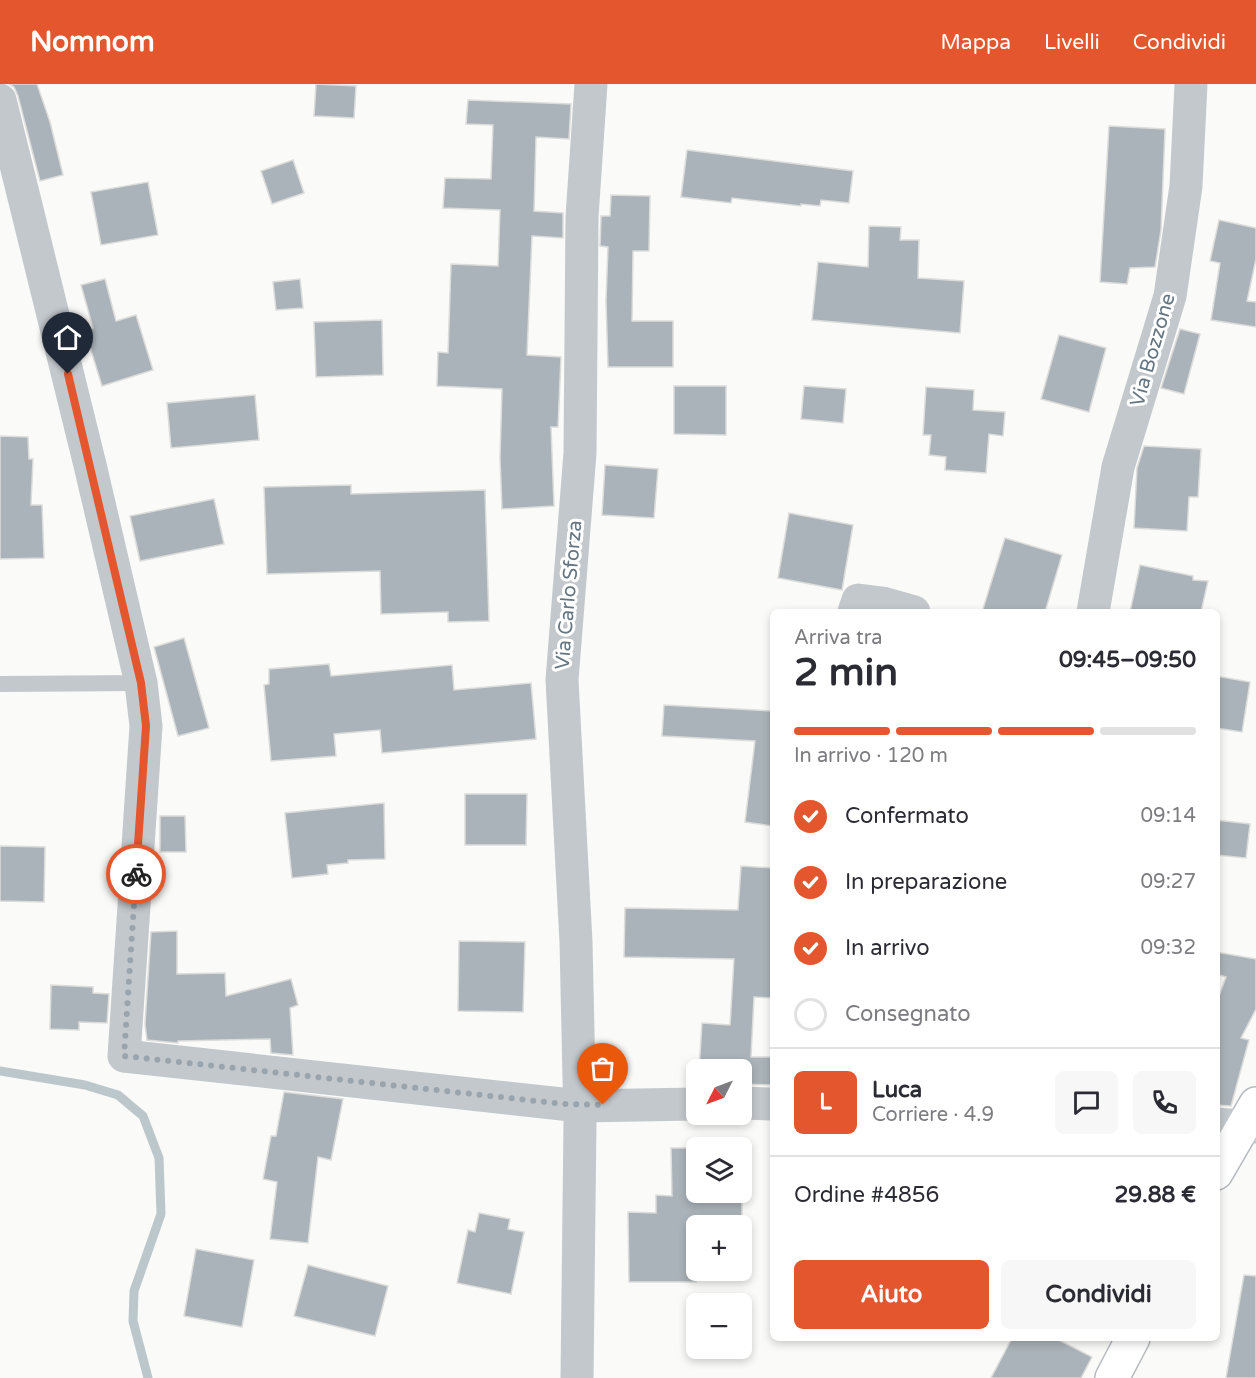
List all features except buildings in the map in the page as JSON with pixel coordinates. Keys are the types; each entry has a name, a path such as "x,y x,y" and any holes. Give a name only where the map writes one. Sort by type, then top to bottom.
{"main road":[{"path":"1220,1165 1243,1120"},
{"path":"1113,1378 1132,1341"}],"street":[{"name":"Via Carlo Sforza","path":"578,1378 580,1106 576,942 562,680 580,453 582,216 591,84"},
{"name":"Via Bozzone","path":"1094,609 1118,467 1170,296 1186,186 1191,84"},
{"path":"0,100 141,683 146,726 124,1056 580,1106 686,1104"},
{"path":"855,609 858,600 903,609"},
{"path":"752,1103 770,1104"}],"lane":[{"path":"0,684 141,683"}],"waterway":[{"path":"0,1071 85,1085 118,1095 143,1116 159,1158 161,1214 134,1291 133,1321 148,1378"}],"way so far":[{"path":"136,874 124,1056 580,1106 603,1105"}],"route":[{"path":"68,374 141,683 146,726 136,874"}]}
